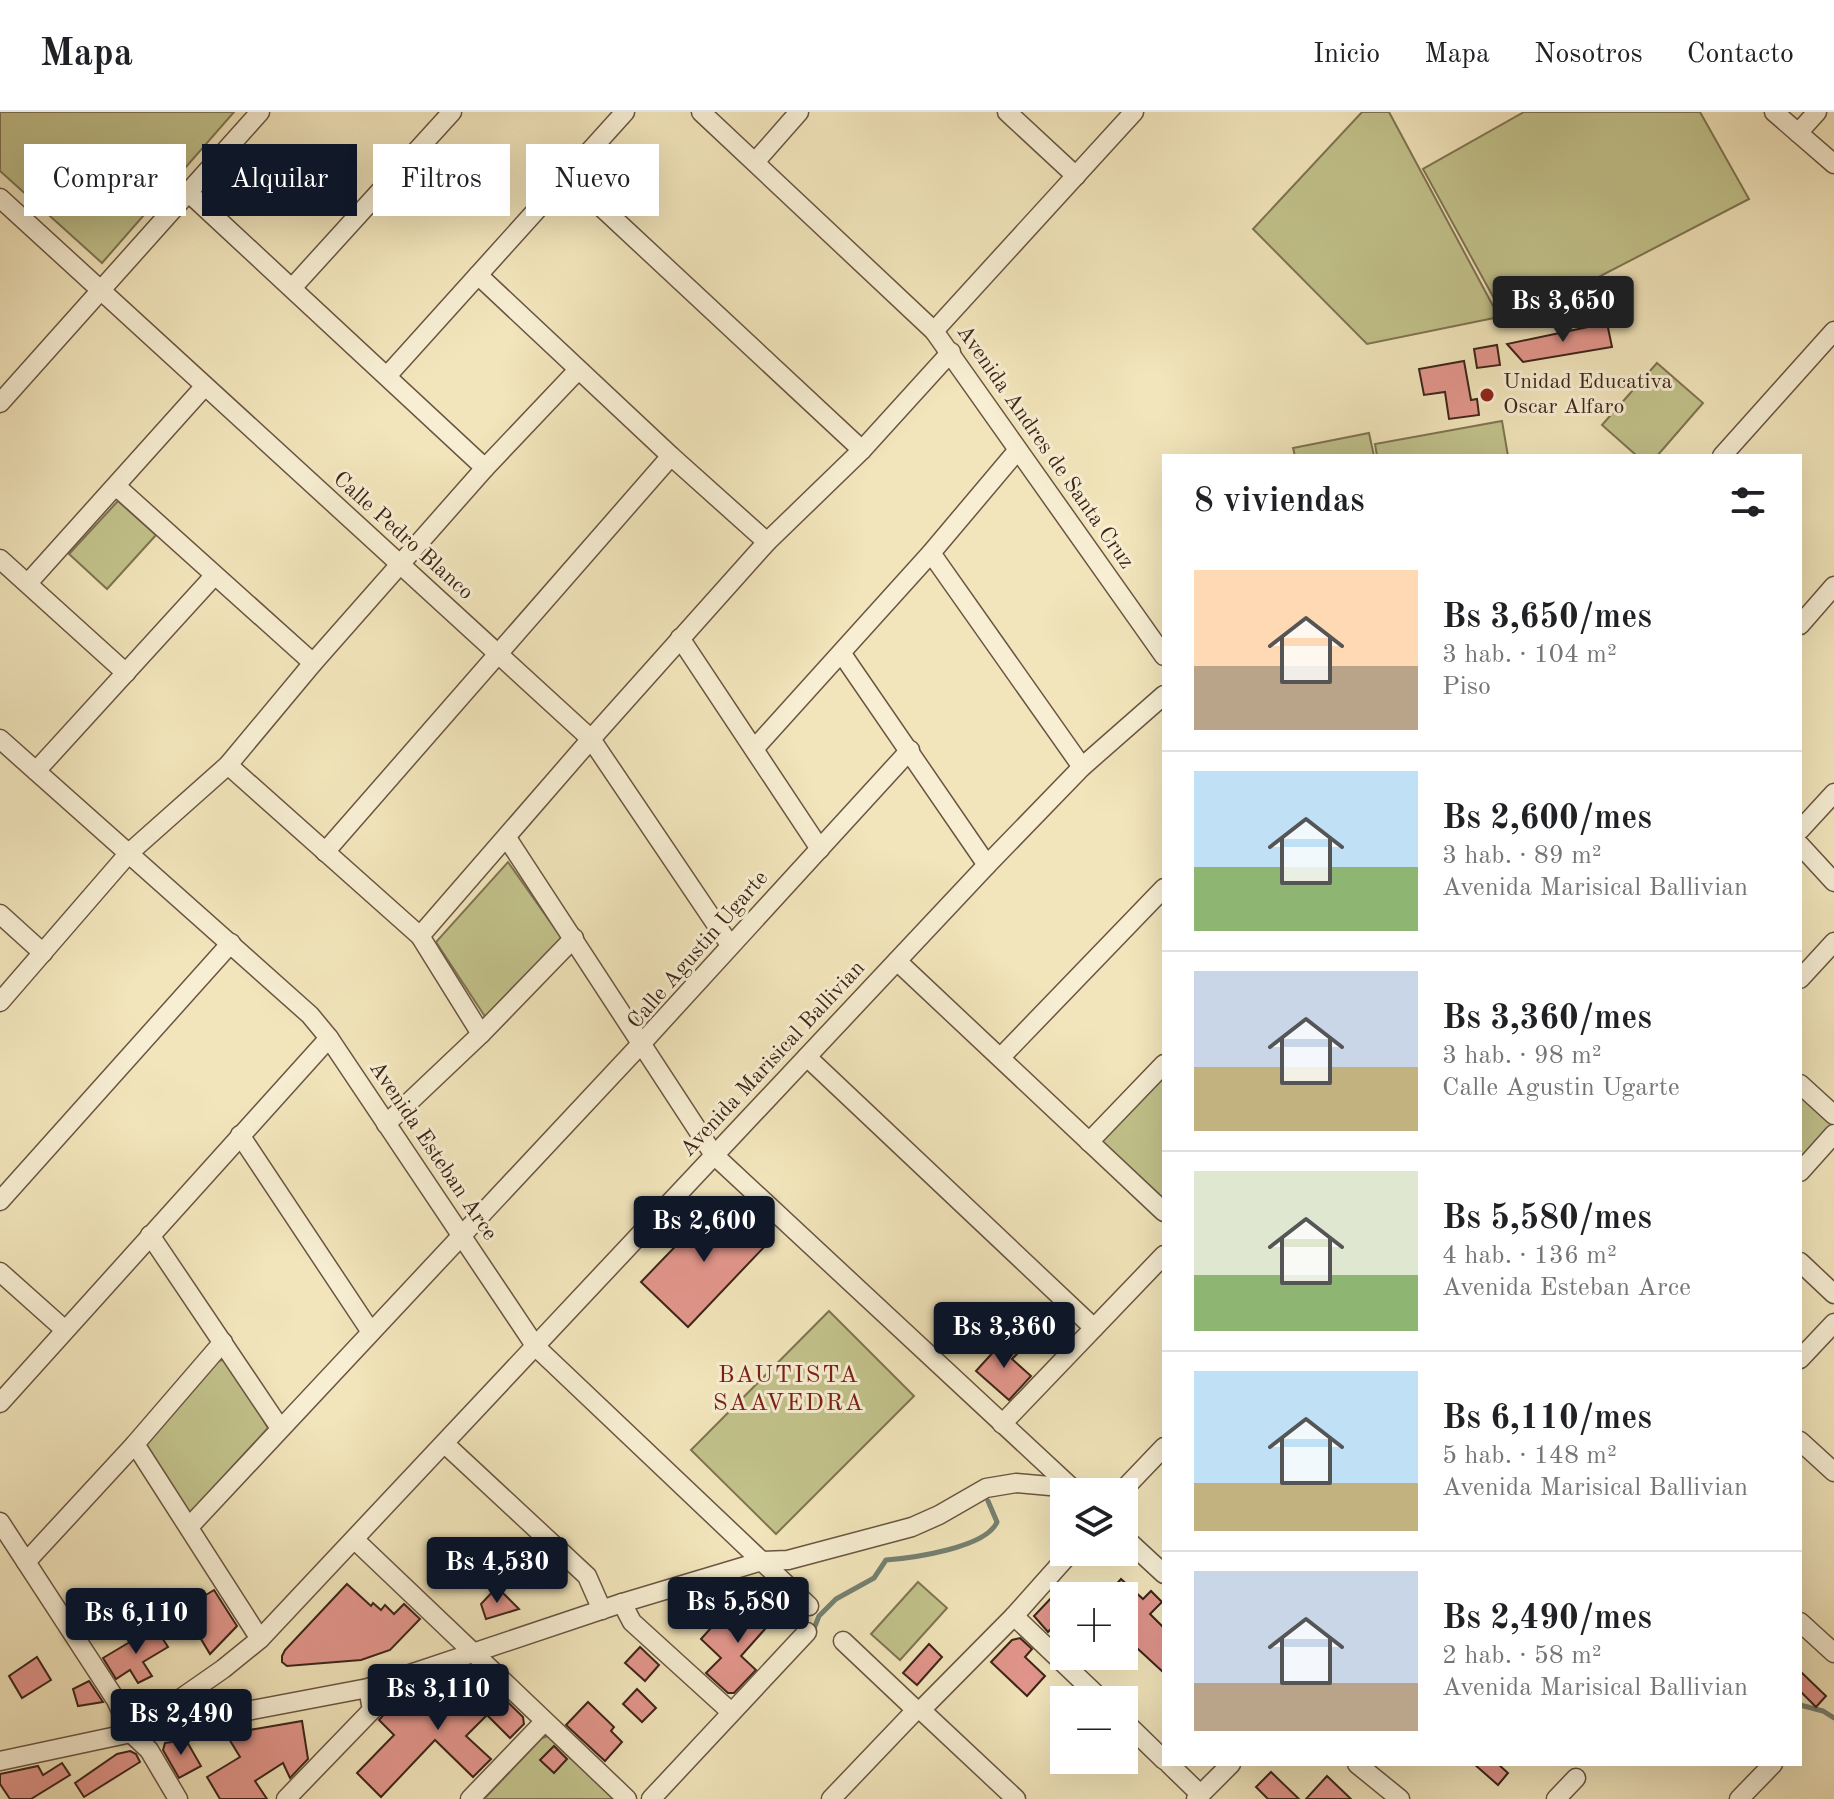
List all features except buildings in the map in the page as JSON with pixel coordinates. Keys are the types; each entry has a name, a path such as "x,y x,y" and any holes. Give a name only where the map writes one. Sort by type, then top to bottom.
{"street":[{"path":"0,403 260,112"},
{"path":"292,288 452,112"},
{"path":"596,144 625,112"},
{"name":"Avenida Andres de Santa Cruz","path":"701,112 934,331 1162,653"},
{"path":"755,162 799,112"},
{"path":"1007,112 1076,176"},
{"path":"934,331 1134,112"},
{"path":"1774,112 1834,164"},
{"path":"1798,133 1817,112"},
{"path":"189,193 485,468"},
{"name":"Calle Pedro Blanco","path":"1,201 591,739 730,945"},
{"path":"387,376 532,216"},
{"path":"611,216 862,450"},
{"path":"478,275 767,542"},
{"path":"1724,454 1827,352 1834,331"},
{"path":"420,936 767,542 862,450 951,352"},
{"path":"0,1002 129,853 228,765 313,663 485,468 578,370"},
{"path":"28,583 204,387"},
{"path":"754,749 842,654 1017,451"},
{"path":"325,852 671,456"},
{"path":"116,486 313,663"},
{"path":"931,553 1082,767"},
{"path":"0,559 126,673"},
{"path":"36,771 214,576"},
{"path":"1802,623 1834,586"},
{"path":"680,638 820,849"},
{"path":"842,654 987,865"},
{"name":"Avenida Marisical Ballivian","path":"131,1733 260,1639 987,865 1082,767 1162,697"},
{"name":"Avenida Esteban Arce","path":"0,739 310,1015 329,1038 536,1347 809,1606"},
{"name":"Calle Agustin Ugarte","path":"910,750 641,1044 714,1155 1061,1478"},
{"path":"228,765 420,936 481,1034"},
{"path":"1802,828 1834,793"},
{"path":"189,1527 641,1044 507,838"},
{"path":"1802,847 1834,882"},
{"path":"1001,1057 1162,890"},
{"path":"0,914 43,953"},
{"path":"386,1124 481,1034 574,938"},
{"path":"1802,977 1834,942"},
{"path":"0,1201 231,943"},
{"path":"897,961 1162,1210"},
{"path":"0,1403 329,1038"},
{"path":"807,1057 1094,1328"},
{"path":"1089,1142 1162,1066"},
{"path":"1802,1086 1834,1115"},
{"path":"1802,1170 1834,1134"},
{"path":"240,1135 371,1332"},
{"path":"150,1235 280,1428"},
{"path":"1002,1424 1162,1257"},
{"path":"1802,1264 1834,1294"},
{"path":"0,1272 65,1330"},
{"path":"1802,1357 1834,1323"},
{"path":"26,1562 135,1444 223,1342"},
{"path":"1802,1443 1834,1472"},
{"path":"135,1444 260,1639"},
{"path":"445,1444 587,1576 602,1610"},
{"path":"1134,1478 1162,1449"},
{"path":"0,1761 368,1688 622,1603 762,1561 788,1560 912,1527 986,1488 1016,1483 1050,1487"},
{"path":"0,1522 116,1700 131,1733 149,1750 178,1799"},
{"path":"355,1540 627,1799"},
{"path":"1138,1550 1162,1572"},
{"path":"831,1799 1014,1616 1059,1566"},
{"path":"622,1603 632,1622 731,1712"},
{"path":"1014,1616 1087,1686"},
{"path":"1802,1624 1834,1653"},
{"path":"651,1799 807,1632"},
{"path":"843,1641 1016,1799"},
{"path":"286,1799 372,1710 368,1688"},
{"path":"470,1799 544,1722"},
{"path":"1138,1735 1162,1758"},
{"path":"1171,1766 1198,1797 1229,1766"},
{"path":"1359,1766 1388,1796"},
{"path":"1739,1799 1771,1766"},
{"path":"1556,1799 1576,1778"}],"green space":[{"path":"0,112 234,112 206,144 202,144 202,149 186,167 186,144 24,144 24,193 0,171"},
{"path":"1362,112 1389,112 1499,317 1367,344 1253,229"},
{"path":"1524,112 1700,112 1749,199 1508,324 1423,169"},
{"path":"50,216 143,216 102,263"},
{"path":"1657,363 1703,403 1659,454 1635,454 1602,425"},
{"path":"1502,421 1508,454 1377,454 1375,444"},
{"path":"1369,433 1374,454 1294,454 1293,448"},
{"path":"118,501 156,535 107,589 69,554"},
{"path":"508,862 563,940 486,1018 436,942"},
{"path":"1162,1076 1162,1201 1103,1146 1103,1138"},
{"path":"1802,1097 1832,1125 1802,1158"},
{"path":"829,1311 914,1396 776,1534 691,1450"},
{"path":"216,1362 227,1362 268,1428 188,1512 146,1445"},
{"path":"918,1582 947,1608 900,1660 871,1634"},
{"path":"548,1736 619,1799 484,1799 542,1738"}],"waterway":[{"path":"815,1626 819,1616 836,1599 874,1578 886,1560 947,1550 979,1539 997,1522 988,1501"},
{"path":"1802,1706 1823,1711 1834,1718"}],"place":[{"name":"Unidad Educativa Oscar Alfaro","path":"1487,395"}],"district":[{"name":"BAUTISTA SAAVEDRA","path":"789,1390"}]}
